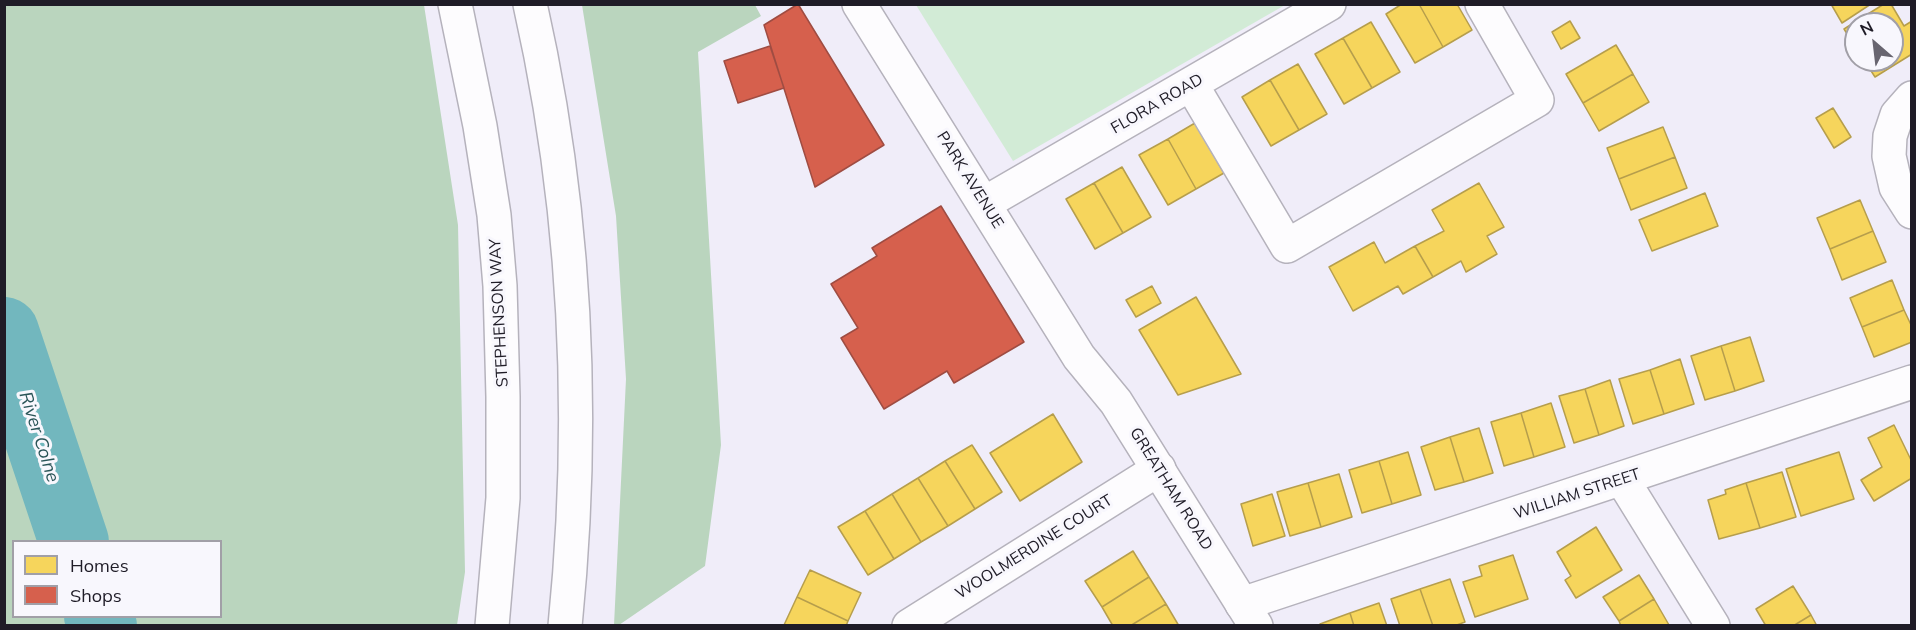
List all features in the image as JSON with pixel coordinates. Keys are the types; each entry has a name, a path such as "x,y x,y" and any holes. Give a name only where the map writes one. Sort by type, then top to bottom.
{"street":[{"name":"STEPHENSON WAY","path":"455,4 482,137 494,215 500,286 503,498 492,626"},
{"path":"530,4 546,74 565,203 572,293 576,415 571,572 565,626"},
{"name":"PARK AVENUE","path":"859,4 1079,357"},
{"name":"FLORA ROAD","path":"985,203 1329,4"},
{"path":"1191,84 1287,246 1537,100 1482,4"},
{"path":"1911,98 1897,115 1890,136 1889,156 1896,187 1911,212"},
{"name":"GREATHAM ROAD","path":"1079,357 1116,402 1249,615"},
{"name":"WILLIAM STREET","path":"1249,615 1623,479 1911,382"},
{"name":"WOOLMERDINE COURT","path":"909,626 1160,470"},
{"path":"1623,479 1713,626"}],"green space":[{"path":"4,5 424,5 458,225 465,572 457,625 5,625"},
{"path":"582,5 755,5 761,16 698,52 721,445 705,566 619,625 614,625 626,379 616,216"},
{"path":"916,5 1285,5 1013,161"}],"building: Homes":[{"path":"1402,4 1419,4 1443,47 1415,63 1386,14"},
{"path":"1419,4 1457,4 1472,30 1443,47"},
{"path":"1831,4 1871,4 1859,12 1844,12 1842,23"},
{"path":"1884,4 1891,4 1896,12 1871,12"},
{"path":"1570,21 1580,38 1561,49 1552,32"},
{"path":"1912,21 1912,54 1904,59 1904,26"},
{"path":"1371,22 1400,72 1372,88 1343,38"},
{"path":"1343,38 1372,88 1344,104 1315,54"},
{"path":"1616,45 1633,74 1583,103 1566,74"},
{"path":"1298,64 1327,114 1299,130 1270,80"},
{"path":"1872,72 1883,72 1875,77"},
{"path":"1633,74 1649,102 1599,131 1583,103"},
{"path":"1270,80 1299,130 1271,146 1242,97"},
{"path":"1833,108 1851,137 1834,148 1816,118"},
{"path":"1195,123 1224,173 1196,189 1168,139"},
{"path":"1663,127 1675,157 1619,179 1607,148"},
{"path":"1168,139 1196,189 1168,205 1139,155"},
{"path":"1675,157 1687,188 1631,210 1619,179"},
{"path":"1122,167 1151,217 1123,233 1094,183"},
{"path":"1094,183 1123,233 1095,249 1066,199"},
{"path":"1479,183 1504,227 1487,236 1497,254 1466,272 1461,261 1433,277 1415,246 1444,231 1432,210"},
{"path":"1705,193 1718,226 1652,251 1639,220"},
{"path":"1860,200 1873,231 1830,249 1817,218"},
{"path":"1873,231 1886,262 1842,280 1830,249"},
{"path":"1374,242 1385,263 1415,246 1433,277 1403,294 1398,286 1353,311 1329,267"},
{"path":"1892,280 1904,310 1862,327 1850,298"},
{"path":"1152,286 1161,303 1136,317 1126,300"},
{"path":"1196,297 1241,374 1178,395 1139,330"},
{"path":"1904,310 1912,327 1912,342 1874,357 1862,327"},
{"path":"1750,337 1764,381 1735,391 1721,346"},
{"path":"1721,346 1735,391 1705,400 1691,356"},
{"path":"1680,359 1694,404 1664,414 1650,370"},
{"path":"1650,370 1664,414 1633,424 1619,379"},
{"path":"1610,380 1624,426 1599,435 1585,389"},
{"path":"1585,389 1599,435 1574,443 1559,396"},
{"path":"1551,403 1565,447 1534,457 1521,413"},
{"path":"1521,413 1534,457 1504,466 1491,422"},
{"path":"1053,414 1082,462 1020,501 990,453"},
{"path":"1894,425 1912,462 1912,478 1874,501 1861,480 1882,467 1868,438"},
{"path":"1479,428 1493,473 1464,482 1450,437"},
{"path":"1450,437 1464,482 1435,490 1421,447"},
{"path":"972,445 1002,492 975,509 945,461"},
{"path":"1408,452 1421,495 1392,504 1379,461"},
{"path":"1839,452 1854,499 1801,516 1786,469"},
{"path":"945,461 975,509 948,526 918,478"},
{"path":"1379,461 1392,504 1362,513 1349,470"},
{"path":"1782,472 1796,517 1760,528 1746,483"},
{"path":"1339,474 1352,517 1321,527 1308,483"},
{"path":"918,478 948,526 921,542 892,494"},
{"path":"1308,483 1321,527 1290,536 1277,492"},
{"path":"1746,483 1760,528 1719,539 1708,500 1726,494 1725,490"},
{"path":"892,494 921,542 894,559 865,511"},
{"path":"1272,494 1285,536 1253,546 1241,504"},
{"path":"865,511 894,559 868,575 838,527"},
{"path":"1596,527 1622,570 1576,598 1565,580 1571,576 1557,552"},
{"path":"1133,551 1149,577 1102,607 1085,581"},
{"path":"1513,555 1528,599 1475,617 1463,582 1482,576 1479,566"},
{"path":"810,570 861,593 848,621 797,597"},
{"path":"1639,575 1654,599 1619,621 1603,597"},
{"path":"1149,577 1166,604 1130,626 1113,626 1102,607"},
{"path":"1450,579 1465,622 1454,626 1433,626 1420,589"},
{"path":"1793,586 1811,615 1793,626 1766,626 1756,609"},
{"path":"1420,589 1433,626 1400,626 1391,599"},
{"path":"797,597 848,621 846,626 784,625"},
{"path":"1654,599 1669,625 1621,626 1619,621"},
{"path":"1379,603 1387,626 1354,626 1350,613"},
{"path":"1166,604 1179,626 1130,626"},
{"path":"1350,613 1354,626 1321,626 1320,624"},
{"path":"1811,615 1817,626 1793,626"}],"building: Shops":[{"path":"798,4 884,145 815,187 764,25"},
{"path":"770,46 784,88 738,103 724,61"},
{"path":"941,206 1024,342 954,383 947,371 884,409 841,338 858,328 831,284 877,256 872,248"}],"waterway":[{"name":"River Colne","path":"4,332 73,540"},
{"name":"River Colne","path":"100,618 102,626"}]}
